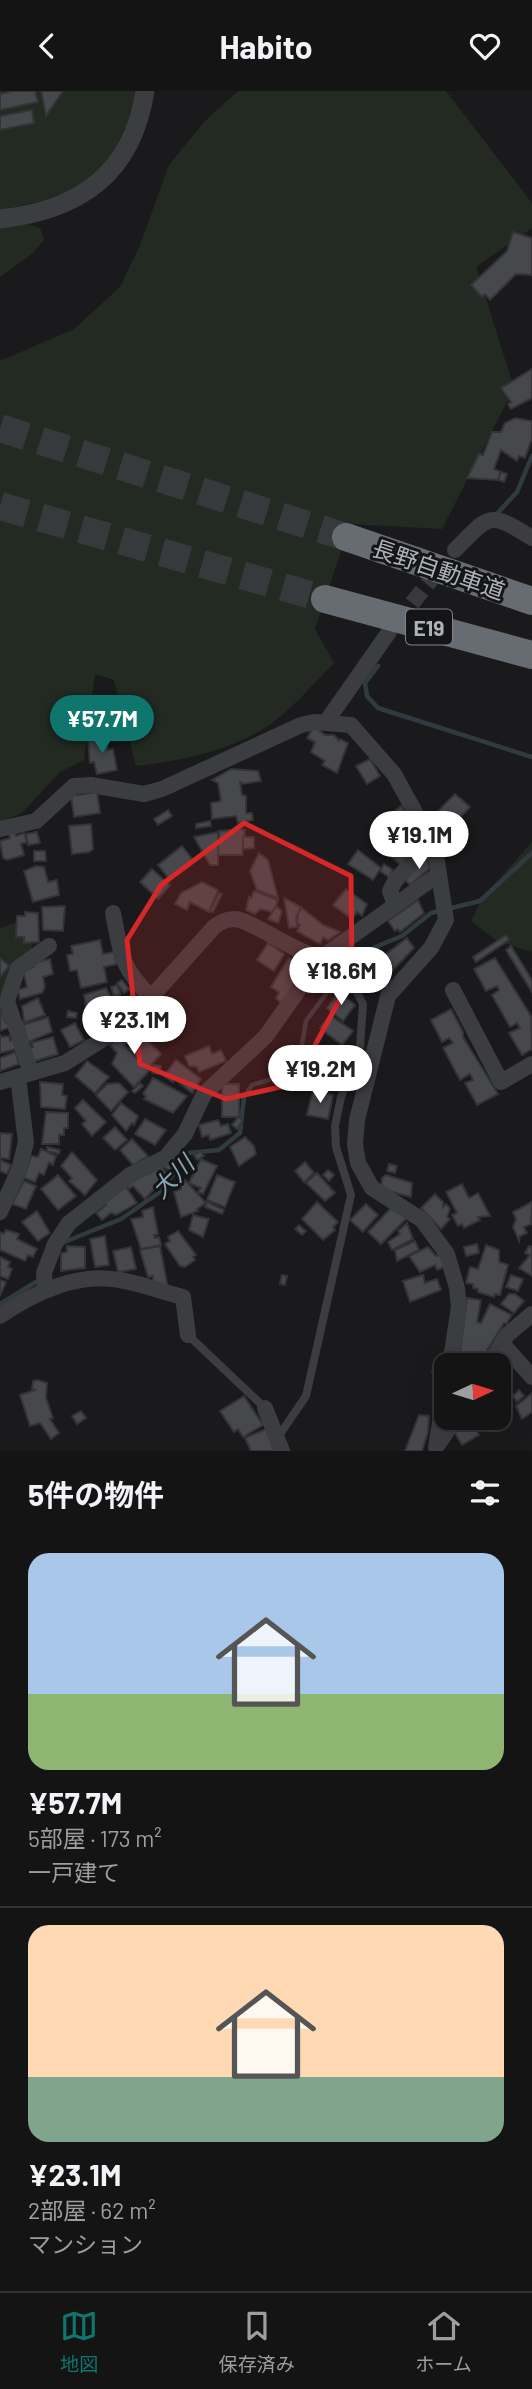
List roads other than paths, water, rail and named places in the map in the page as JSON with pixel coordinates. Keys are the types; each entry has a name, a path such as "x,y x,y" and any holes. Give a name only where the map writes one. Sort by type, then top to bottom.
{"highway":[{"name":"長野自動車道","path":"346,537 532,601"},
{"name":"E19","path":"325,599 532,655"}],"street":[{"path":"0,219 46,213 79,197 100,181 133,138 145,91"},
{"path":"455,550 484,521 494,518 506,521 532,538"},
{"path":"326,722 389,632"},
{"path":"0,829 36,821 74,786 91,785 144,794 162,789 301,725 326,722 351,725 369,741 394,774 430,842 439,874 446,920 431,948 388,996 357,1120 355,1144 358,1163 372,1188 422,1220 447,1254 457,1288 458,1307 452,1353"},
{"path":"395,905 390,891 395,881 430,842"},
{"path":"45,1290 44,1273 55,1244 69,1223 130,1175 165,1158 186,1134 204,1094 266,1036 321,958 439,874"},
{"path":"113,913 122,959 130,977 151,997"},
{"path":"0,1082 65,1063 127,1024 214,927 224,921 237,919 305,955 321,958"},
{"path":"0,1212 19,1170 26,1142 25,1075 7,1001 18,968 49,946"},
{"path":"453,990 501,1082 532,1064"},
{"path":"0,1316 45,1290 78,1280 119,1279 183,1297 188,1335"},
{"path":"496,1353 531,1312"},
{"path":"502,1343 532,1377"},
{"path":"265,1408 280,1444"},
{"path":"435,1449 438,1430"},
{"path":"435,1449 447,1430"}],"lane":[{"path":"280,1444 306,1396 351,1195 336,1147 335,1126 341,1097 360,1046 363,1004 350,979 321,958"},
{"path":"188,1335 265,1408"}],"waterway":[{"name":"大川","path":"494,517 517,492 532,456"},
{"name":"大川","path":"378,666 365,683 367,696 378,708 532,757"},
{"name":"大川","path":"62,1243 121,1219 160,1192 189,1153 219,1150 240,1133 244,1097 252,1085 269,1080 290,1066 301,1050 306,1021 354,956 402,936 431,913 480,901 532,853"},
{"name":"大川","path":"0,1304 39,1280"}],"tunnel":[{"path":"0,428 346,537"},
{"path":"0,506 325,599"},
{"path":"397,622 442,566"}]}
